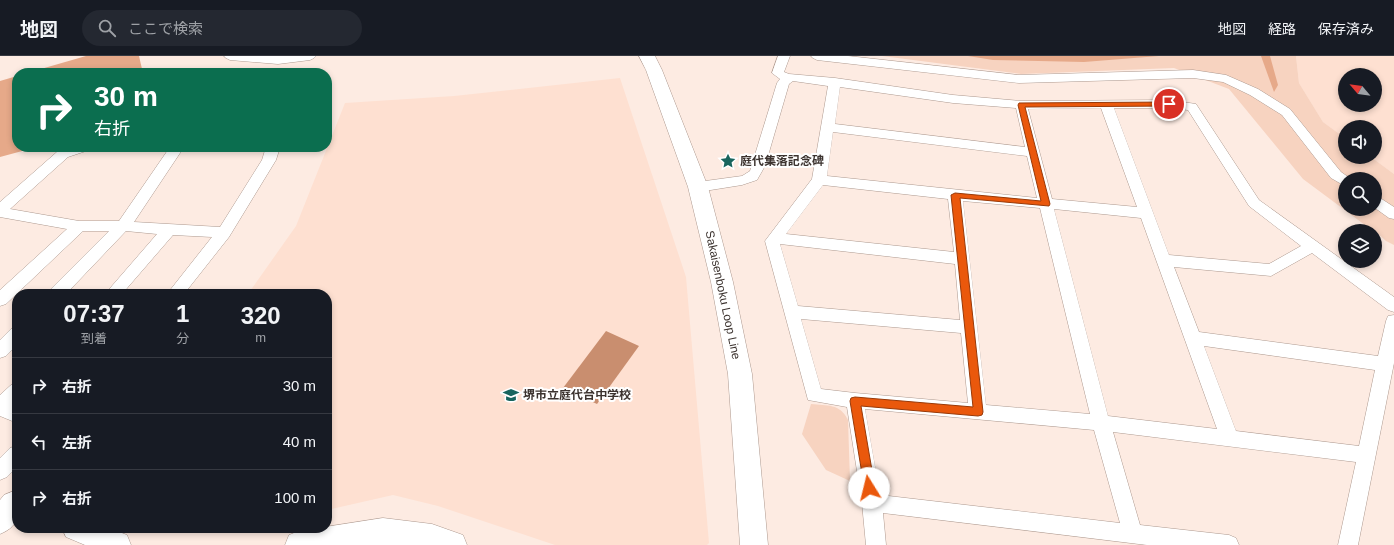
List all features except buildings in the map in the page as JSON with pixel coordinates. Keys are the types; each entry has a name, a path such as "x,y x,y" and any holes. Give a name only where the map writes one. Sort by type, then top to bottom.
{"main road":[{"name":"Sakaisenboku Loop Line","path":"647,56 654,70 698,187 722,282 740,374 754,545"},
{"path":"299,545 383,530 432,537 453,545"}],"street":[{"path":"230,56 278,60 310,56"},
{"path":"784,56 778,73 787,78 793,77 836,82 953,99 1021,105 1169,104 1192,107 1254,203 1394,306"},
{"path":"817,56 1019,79 1193,74 1226,79 1254,92 1286,112 1338,176"},
{"path":"698,187 744,180 752,177 757,169 783,83 787,78"},
{"path":"836,82 819,180 772,241 814,395 855,401 1101,423 1367,455"},
{"path":"1106,104 1230,438"},
{"path":"1021,105 1101,423 1133,534"},
{"path":"827,128 1033,152"},
{"path":"0,211 63,154 69,152"},
{"path":"61,289 123,226 174,152"},
{"path":"179,289 224,233 269,160 271,152"},
{"path":"819,180 955,195 1146,213"},
{"path":"955,195 978,412"},
{"path":"1382,206 1394,214"},
{"path":"0,211 79,226 123,226 224,233"},
{"path":"0,300 79,226"},
{"path":"116,289 169,230"},
{"path":"774,238 962,259"},
{"path":"1164,260 1271,270 1313,246"},
{"path":"791,312 969,327"},
{"path":"1348,545 1394,322"},
{"path":"1192,338 1385,364"},
{"path":"0,351 12,339"},
{"path":"12,395 0,408 12,412"},
{"path":"855,401 872,503 876,545"},
{"path":"0,471 12,459"},
{"path":"872,503 1229,545"}],"shaded area":[{"path":"86,56 139,56 142,68 44,68"},
{"path":"882,56 1296,56 1299,83 1323,122 1338,133 1338,164 1380,164 1394,174 1394,245 1382,237 1382,224 1364,224 1353,216 1382,216 1382,172 1338,172 1338,205 1303,179 1229,89 1174,68 1021,74"},
{"path":"968,56 1159,56 1084,62 993,60"},
{"path":"1261,56 1270,56 1278,85 1274,92"},
{"path":"1296,56 1394,56 1394,174 1380,164 1382,164 1382,120 1338,120 1338,133 1323,122 1299,83"},
{"path":"12,77 12,152 18,152 0,157 0,81"},
{"name":"堺市立庭代台中学校","path":"620,78 686,277 709,543 707,545 555,545 438,506 393,495 332,509 332,289 252,289 296,226 325,152 332,152 332,136 345,103 454,96"},
{"path":"606,331 639,346 597,404 563,388"},
{"path":"811,404 828,405 837,408 848,420 850,481 826,470 802,434"}],"place":[{"name":"庭代集落記念碑","path":"728,161"},
{"name":"堺市立庭代台中学校","path":"511,395"}],"route":[{"path":"869,488 855,401 978,412 955,195 1046,204 1021,105 1169,104"}]}
